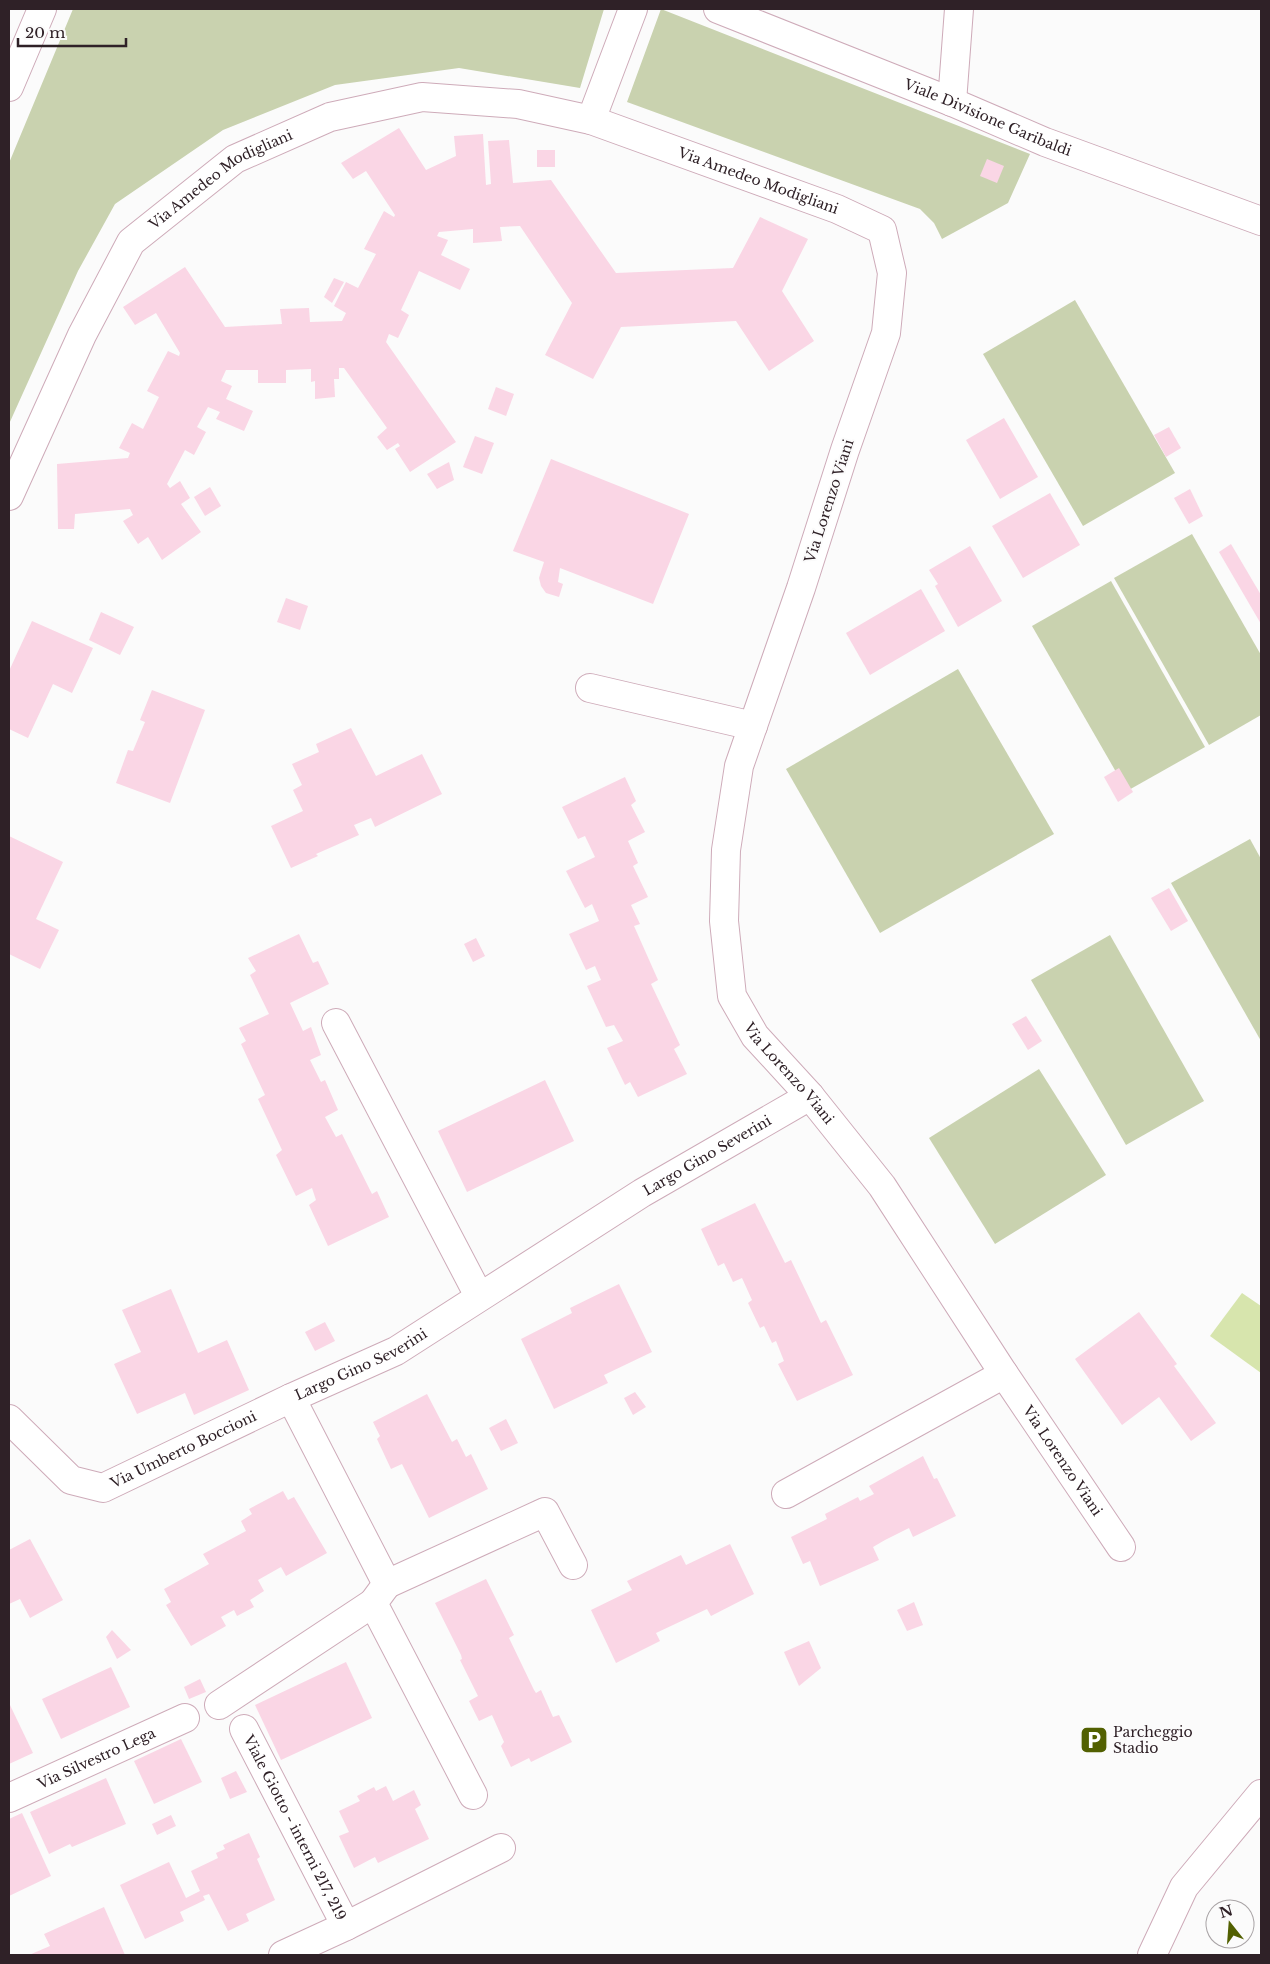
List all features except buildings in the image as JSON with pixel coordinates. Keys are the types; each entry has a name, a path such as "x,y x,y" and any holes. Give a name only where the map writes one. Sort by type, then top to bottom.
{"street":[{"path":"9,88 42,9"},
{"path":"591,120 632,9"},
{"name":"Viale Divisione Garibaldi","path":"718,9 952,102 1045,142 1261,221"},
{"path":"952,102 959,9"},
{"name":"Via Amedeo Modigliani","path":"9,496 82,335 132,242 235,159 330,117 422,97 518,104 591,120 837,208 882,230 892,273"},
{"name":"Via Lorenzo Viani","path":"892,273 886,333 739,766 726,850 724,921 732,996 755,1036 810,1096 882,1186 1004,1374 1121,1547"},
{"path":"590,688 753,726"},
{"path":"336,1023 479,1296"},
{"name":"Largo Gino Severini","path":"473,1795 291,1398 396,1351 642,1193 810,1096"},
{"path":"786,1494 1004,1374"},
{"name":"Via Umberto Boccioni","path":"9,1419 71,1480 103,1488 291,1398"},
{"path":"219,1706 380,1594 545,1512 573,1565"},
{"name":"Via Silvestro Lega","path":"9,1798 185,1718"},
{"name":"Viale Giotto - interni 217, 219","path":"244,1729 346,1926"},
{"path":"1152,1955 1184,1887 1261,1794"},
{"path":"283,1955 346,1926 500,1848"}],"shaded area":[{"path":"73,9 604,9 580,88 459,68 335,85 223,130 115,204 78,271 9,424 9,163"},
{"path":"661,9 1030,154 1008,203 942,239 934,223 920,209 627,102"},
{"path":"1075,300 1175,473 1083,526 983,354"},
{"path":"1192,534 1261,655 1261,715 1209,745 1114,578"},
{"path":"1111,581 1205,747 1127,791 1032,626"},
{"path":"958,669 1054,834 880,933 786,769"},
{"path":"1250,839 1261,859 1261,1041 1171,883"},
{"path":"1110,935 1204,1101 1126,1145 1031,980"},
{"path":"1039,1069 1106,1175 995,1244 929,1138"},
{"path":"1242,1293 1261,1306 1261,1373 1210,1336"}],"place":[{"name":"Parcheggio Stadio","path":"1094,1740"}]}
